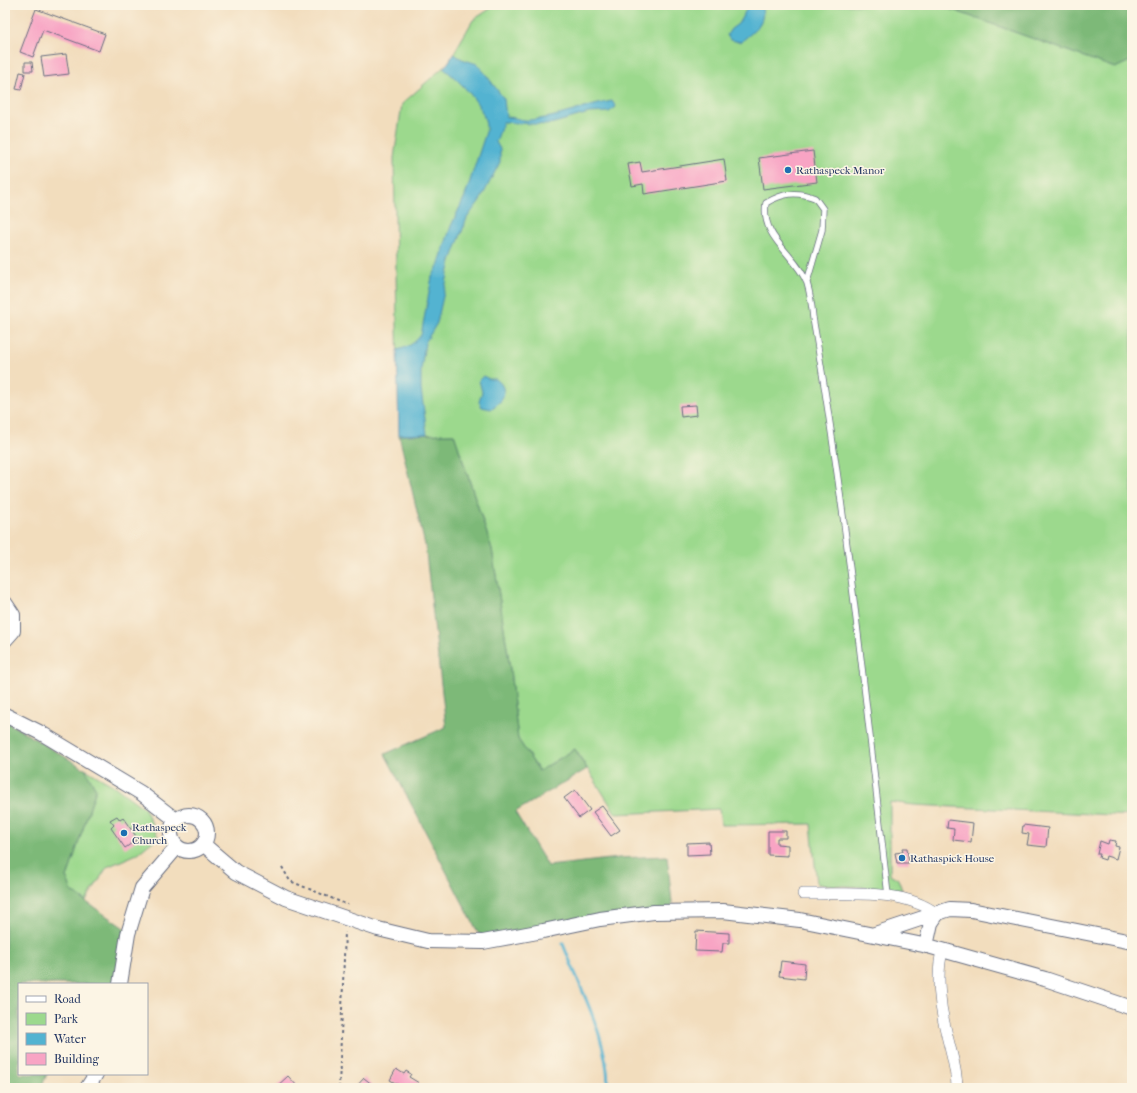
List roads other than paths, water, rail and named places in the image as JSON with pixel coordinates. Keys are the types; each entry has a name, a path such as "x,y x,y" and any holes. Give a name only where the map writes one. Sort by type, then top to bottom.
{"street":[{"path":"5,603 13,615 13,631 5,640"},
{"path":"5,715 41,733 141,793 176,820"},
{"path":"186,814 198,817 203,821 207,832 203,844 194,850 188,851 177,847 171,837 172,825 176,820 186,814"},
{"path":"203,844 236,872 286,898 378,929 428,941 484,942 600,918 682,910 723,911 800,920 874,934 926,946 942,952 1045,979 1132,1008"},
{"path":"120,983 128,934 142,888 177,847"},
{"path":"803,894 888,895 927,907 937,914"},
{"path":"874,934 950,909 971,910 1132,942"},
{"path":"926,946 931,923 937,914"},
{"path":"942,952 939,964 939,980 945,1029 957,1074 957,1088"},
{"path":"87,1088 95,1075"}],"lane":[{"path":"806,282 822,230 823,209 815,198 792,192 776,196 766,203 764,213 768,226 806,282 839,495 888,895"}],"water":[{"path":"749,5 761,5 763,11 761,22 754,31 741,42 730,40 727,35 731,29 738,24"},
{"path":"454,54 462,59 477,64 484,72 504,99 506,117 527,120 540,119 612,101 616,107 609,112 589,113 547,125 503,122 496,142 500,149 500,162 481,199 467,218 451,261 437,323 425,343 421,370 421,389 427,434 399,435 397,350 410,345 421,335 432,277 438,266 451,226 465,196 486,132 486,123 483,114 472,96 443,68"},
{"path":"483,376 489,379 496,379 501,384 504,392 501,401 491,409 482,407 479,402 482,392 479,380"}],"waterway":[{"path":"563,944 599,1033 607,1070 608,1088"}],"place":[{"name":"Rathaspeck Manor","path":"788,170"},
{"name":"Rathaspeck Church","path":"124,833"},
{"name":"Rathaspick House","path":"902,858"}]}
